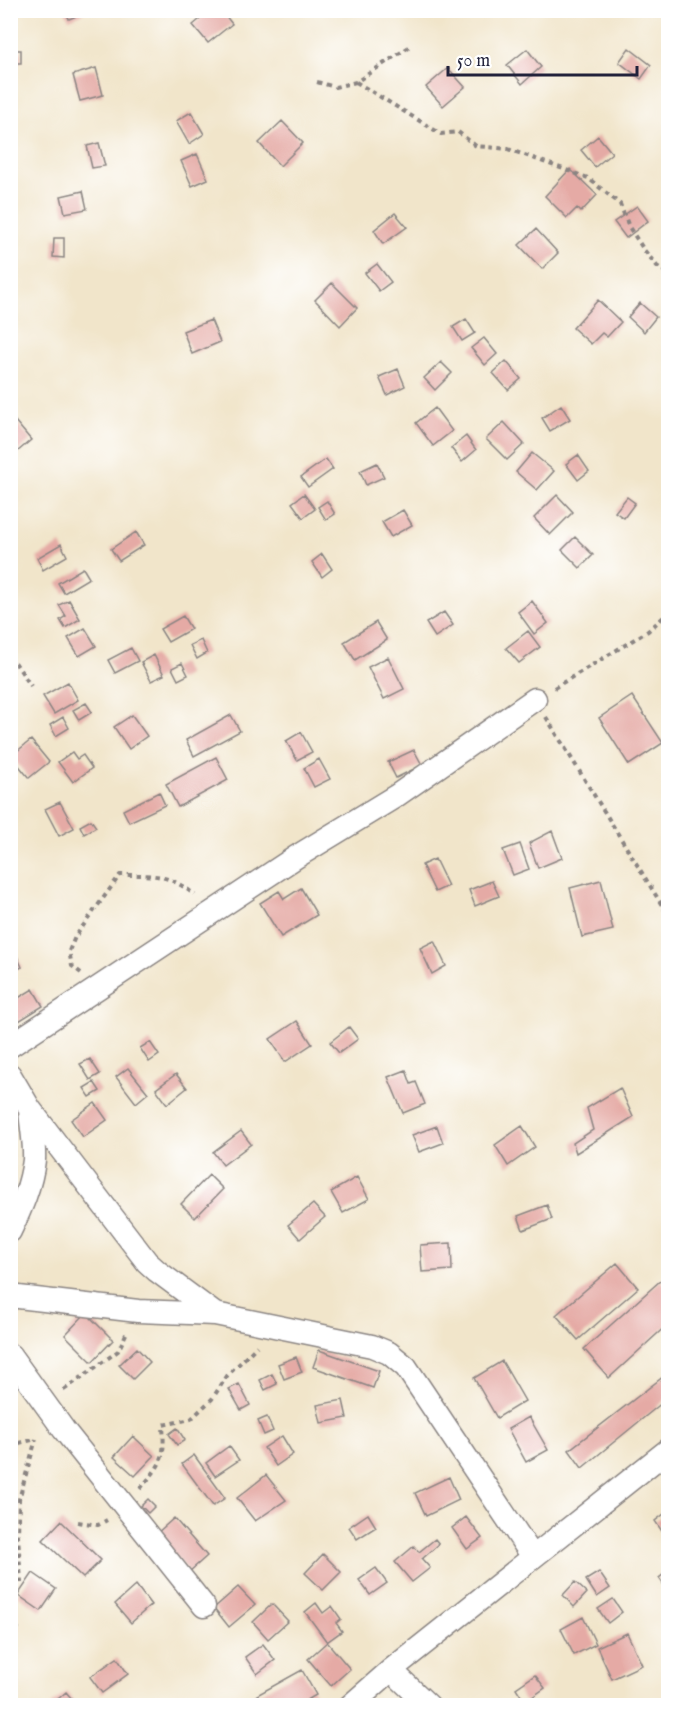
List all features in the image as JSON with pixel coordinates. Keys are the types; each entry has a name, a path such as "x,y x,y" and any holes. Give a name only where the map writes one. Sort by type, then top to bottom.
{"street":[{"path":"10,1046 296,857 396,796 535,699"},
{"path":"10,1075 30,1109 147,1262 215,1314"},
{"path":"10,1232 31,1180 34,1158 30,1109"},
{"path":"10,1296 138,1311 215,1314 372,1346 389,1353 406,1367 533,1557"},
{"path":"10,1355 64,1430 204,1606"},
{"path":"350,1706 391,1670 669,1450"},
{"path":"391,1670 429,1706"}],"path":[{"path":"317,82 334,87 356,82 412,45"},
{"path":"356,82 441,134 458,132 476,146 508,149 588,178 620,204 629,227 644,250 657,266 669,274"},
{"path":"669,613 648,631 535,699 669,915"},
{"path":"10,655 31,686"},
{"path":"78,1000 86,976 72,966 69,951 75,937 120,875 154,875 178,882 197,897 200,922"},
{"path":"46,1403 118,1352 138,1311"},
{"path":"78,1522 98,1525 123,1512 125,1506 159,1466 164,1452 163,1425 191,1419 212,1400 227,1376 241,1360 278,1328"},
{"path":"21,1583 18,1535 19,1499 36,1439"}],"building":[{"path":"65,10 83,10 84,13 69,19"},
{"path":"211,10 221,10 232,24 208,43 193,25"},
{"path":"629,48 651,65 641,79 619,62"},
{"path":"527,49 541,67 522,84 507,65"},
{"path":"10,50 21,50 21,63 10,63"},
{"path":"96,68 103,95 80,101 73,75"},
{"path":"448,68 465,87 443,106 426,87"},
{"path":"191,112 204,134 189,144 176,121"},
{"path":"282,121 303,143 280,166 259,143"},
{"path":"598,136 612,153 595,167 581,150"},
{"path":"99,143 105,166 92,168 87,146"},
{"path":"197,154 208,179 192,186 181,161"},
{"path":"570,169 597,195 581,212 577,208 567,218 545,196"},
{"path":"83,191 87,209 65,213 61,196"},
{"path":"637,206 648,221 626,238 614,222"},
{"path":"395,213 407,227 383,244 374,230"},
{"path":"536,229 558,253 542,269 519,245"},
{"path":"54,238 64,238 64,258 53,257"},
{"path":"377,264 391,282 379,291 365,273"},
{"path":"332,283 357,308 340,326 315,300"},
{"path":"598,300 621,322 607,337 602,333 591,344 573,328"},
{"path":"640,303 656,317 644,332 628,317"},
{"path":"466,319 475,333 462,341 453,327"},
{"path":"211,320 220,342 192,354 183,331"},
{"path":"484,338 497,354 485,365 471,348"},
{"path":"506,361 521,379 508,390 493,373"},
{"path":"441,362 452,373 435,390 424,378"},
{"path":"398,369 405,386 387,395 379,377"},
{"path":"561,405 570,419 550,431 542,418"},
{"path":"435,408 452,431 433,446 416,423"},
{"path":"15,421 31,440 17,452 10,444 10,425"},
{"path":"504,422 524,444 507,460 486,439"},
{"path":"466,436 476,450 462,462 451,448"},
{"path":"532,453 554,471 537,490 516,472"},
{"path":"578,455 589,471 578,480 566,464"},
{"path":"326,459 333,469 308,487 301,477"},
{"path":"377,463 384,477 366,485 360,471"},
{"path":"304,494 315,509 303,518 292,503"},
{"path":"557,495 573,512 550,535 534,518"},
{"path":"627,497 635,503 624,518 615,512"},
{"path":"327,501 335,514 326,520 318,507"},
{"path":"403,510 412,525 391,537 382,522"},
{"path":"136,532 144,545 119,561 111,549"},
{"path":"575,537 593,555 580,568 562,550"},
{"path":"61,544 67,556 43,570 37,558"},
{"path":"322,554 332,569 322,577 312,562"},
{"path":"83,568 89,578 64,593 58,583"},
{"path":"69,600 80,619 65,628 60,620 66,616 59,605"},
{"path":"532,601 548,623 534,634 518,612"},
{"path":"444,612 453,625 435,637 426,623"},
{"path":"183,616 191,629 168,642 160,629"},
{"path":"376,622 387,640 355,660 344,642"},
{"path":"85,628 96,646 79,656 68,638"},
{"path":"528,631 540,647 519,663 506,648"},
{"path":"201,640 207,653 197,659 190,645"},
{"path":"131,648 138,661 115,673 108,660"},
{"path":"154,655 164,675 151,681 141,662"},
{"path":"388,657 404,689 384,699 368,667"},
{"path":"182,663 188,675 178,680 172,668"},
{"path":"68,682 78,700 54,714 43,696"},
{"path":"632,696 663,743 629,765 599,718"},
{"path":"86,703 92,712 79,720 73,710"},
{"path":"132,715 147,736 129,749 114,727"},
{"path":"231,715 240,731 194,756 186,740"},
{"path":"63,717 69,728 56,736 50,725"},
{"path":"301,732 312,752 297,760 286,741"},
{"path":"31,740 49,762 29,778 11,756"},
{"path":"414,750 422,765 396,778 388,762"},
{"path":"72,752 77,759 83,755 92,768 73,782 58,762"},
{"path":"216,757 228,780 178,807 166,784"},
{"path":"319,759 330,779 314,787 304,768"},
{"path":"159,792 165,805 129,822 123,810"},
{"path":"60,802 74,828 59,836 45,809"},
{"path":"91,820 96,827 84,834 80,826"},
{"path":"552,831 562,858 538,868 529,843"},
{"path":"520,844 529,869 513,875 503,850"},
{"path":"435,859 448,886 435,892 422,865"},
{"path":"601,880 613,930 582,937 570,888"},
{"path":"492,881 499,896 475,906 469,890"},
{"path":"301,888 317,915 281,937 260,903 279,891 284,899"},
{"path":"10,941 22,967 10,972"},
{"path":"434,941 446,966 432,974 420,948"},
{"path":"33,989 43,1006 14,1024 10,1017 10,1003"},
{"path":"297,1021 312,1044 285,1062 270,1039"},
{"path":"349,1027 358,1039 339,1053 330,1042"},
{"path":"150,1042 159,1055 149,1062 140,1048"},
{"path":"90,1059 100,1074 90,1080 80,1064"},
{"path":"128,1068 148,1093 136,1103 116,1077"},
{"path":"406,1070 411,1084 416,1082 425,1104 403,1113 388,1077"},
{"path":"176,1074 187,1088 167,1104 156,1089"},
{"path":"94,1082 100,1091 90,1097 84,1088"},
{"path":"620,1088 633,1117 576,1153 573,1143 593,1130 587,1108"},
{"path":"95,1103 107,1120 83,1137 71,1120"},
{"path":"437,1126 443,1143 419,1152 412,1135"},
{"path":"522,1126 535,1147 508,1166 495,1145"},
{"path":"241,1131 251,1144 223,1165 213,1152"},
{"path":"209,1175 223,1189 195,1218 181,1204"},
{"path":"357,1177 369,1199 343,1213 331,1192"},
{"path":"313,1204 325,1217 300,1239 288,1225"},
{"path":"547,1205 552,1219 523,1230 518,1216"},
{"path":"451,1243 452,1270 422,1272 420,1245"},
{"path":"617,1263 638,1288 578,1340 556,1315"},
{"path":"661,1280 668,1288 668,1324 609,1378 584,1349"},
{"path":"86,1313 113,1340 92,1362 65,1335"},
{"path":"137,1348 150,1362 133,1379 119,1365"},
{"path":"319,1350 379,1371 373,1388 313,1367"},
{"path":"296,1357 302,1372 284,1379 278,1364"},
{"path":"502,1361 525,1401 497,1418 474,1378"},
{"path":"668,1373 668,1398 582,1468 569,1450"},
{"path":"272,1374 277,1384 265,1390 260,1380"},
{"path":"239,1384 250,1405 241,1410 229,1389"},
{"path":"343,1400 347,1418 321,1423 317,1405"},
{"path":"267,1417 273,1431 264,1435 258,1421"},
{"path":"529,1417 548,1450 526,1462 508,1429"},
{"path":"177,1428 185,1440 177,1445 169,1434"},
{"path":"133,1436 154,1456 135,1476 114,1457"},
{"path":"282,1436 293,1454 276,1466 264,1448"},
{"path":"229,1446 239,1460 215,1476 206,1463"},
{"path":"194,1455 225,1498 213,1506 182,1464"},
{"path":"266,1475 286,1500 255,1521 237,1498"},
{"path":"449,1477 459,1500 426,1516 415,1493"},
{"path":"148,1499 155,1506 148,1513 141,1506"},
{"path":"668,1511 668,1540 655,1521"},
{"path":"368,1514 376,1527 357,1539 349,1527"},
{"path":"466,1517 482,1538 467,1549 452,1528"},
{"path":"174,1518 207,1556 189,1572 156,1534"},
{"path":"61,1521 101,1560 83,1578 43,1540"},
{"path":"435,1539 439,1544 422,1559 430,1568 412,1582 395,1562 414,1546 419,1552"},
{"path":"323,1554 341,1572 323,1590 305,1573"},
{"path":"376,1568 387,1583 370,1595 359,1580"},
{"path":"668,1571 668,1591 659,1578"},
{"path":"599,1572 610,1588 597,1597 586,1580"},
{"path":"33,1573 56,1589 41,1611 18,1595"},
{"path":"575,1582 587,1593 574,1607 563,1595"},
{"path":"136,1585 151,1605 131,1623 115,1604"},
{"path":"238,1587 255,1605 229,1627 214,1608"},
{"path":"613,1599 622,1612 608,1623 598,1609"},
{"path":"316,1603 323,1613 332,1606 341,1619 336,1623 342,1631 327,1642 305,1612"},
{"path":"272,1604 288,1621 268,1639 253,1622"},
{"path":"583,1617 596,1644 574,1655 561,1629"},
{"path":"10,1619 19,1628 10,1636"},
{"path":"627,1633 642,1665 612,1679 597,1647"},
{"path":"327,1642 350,1669 331,1686 308,1659"},
{"path":"263,1644 275,1660 257,1674 245,1657"},
{"path":"117,1658 128,1674 102,1693 90,1677"},
{"path":"302,1670 316,1695 297,1706 263,1706 257,1695"},
{"path":"535,1675 545,1688 525,1702 516,1688"},
{"path":"66,1692 78,1706 50,1706"}]}
